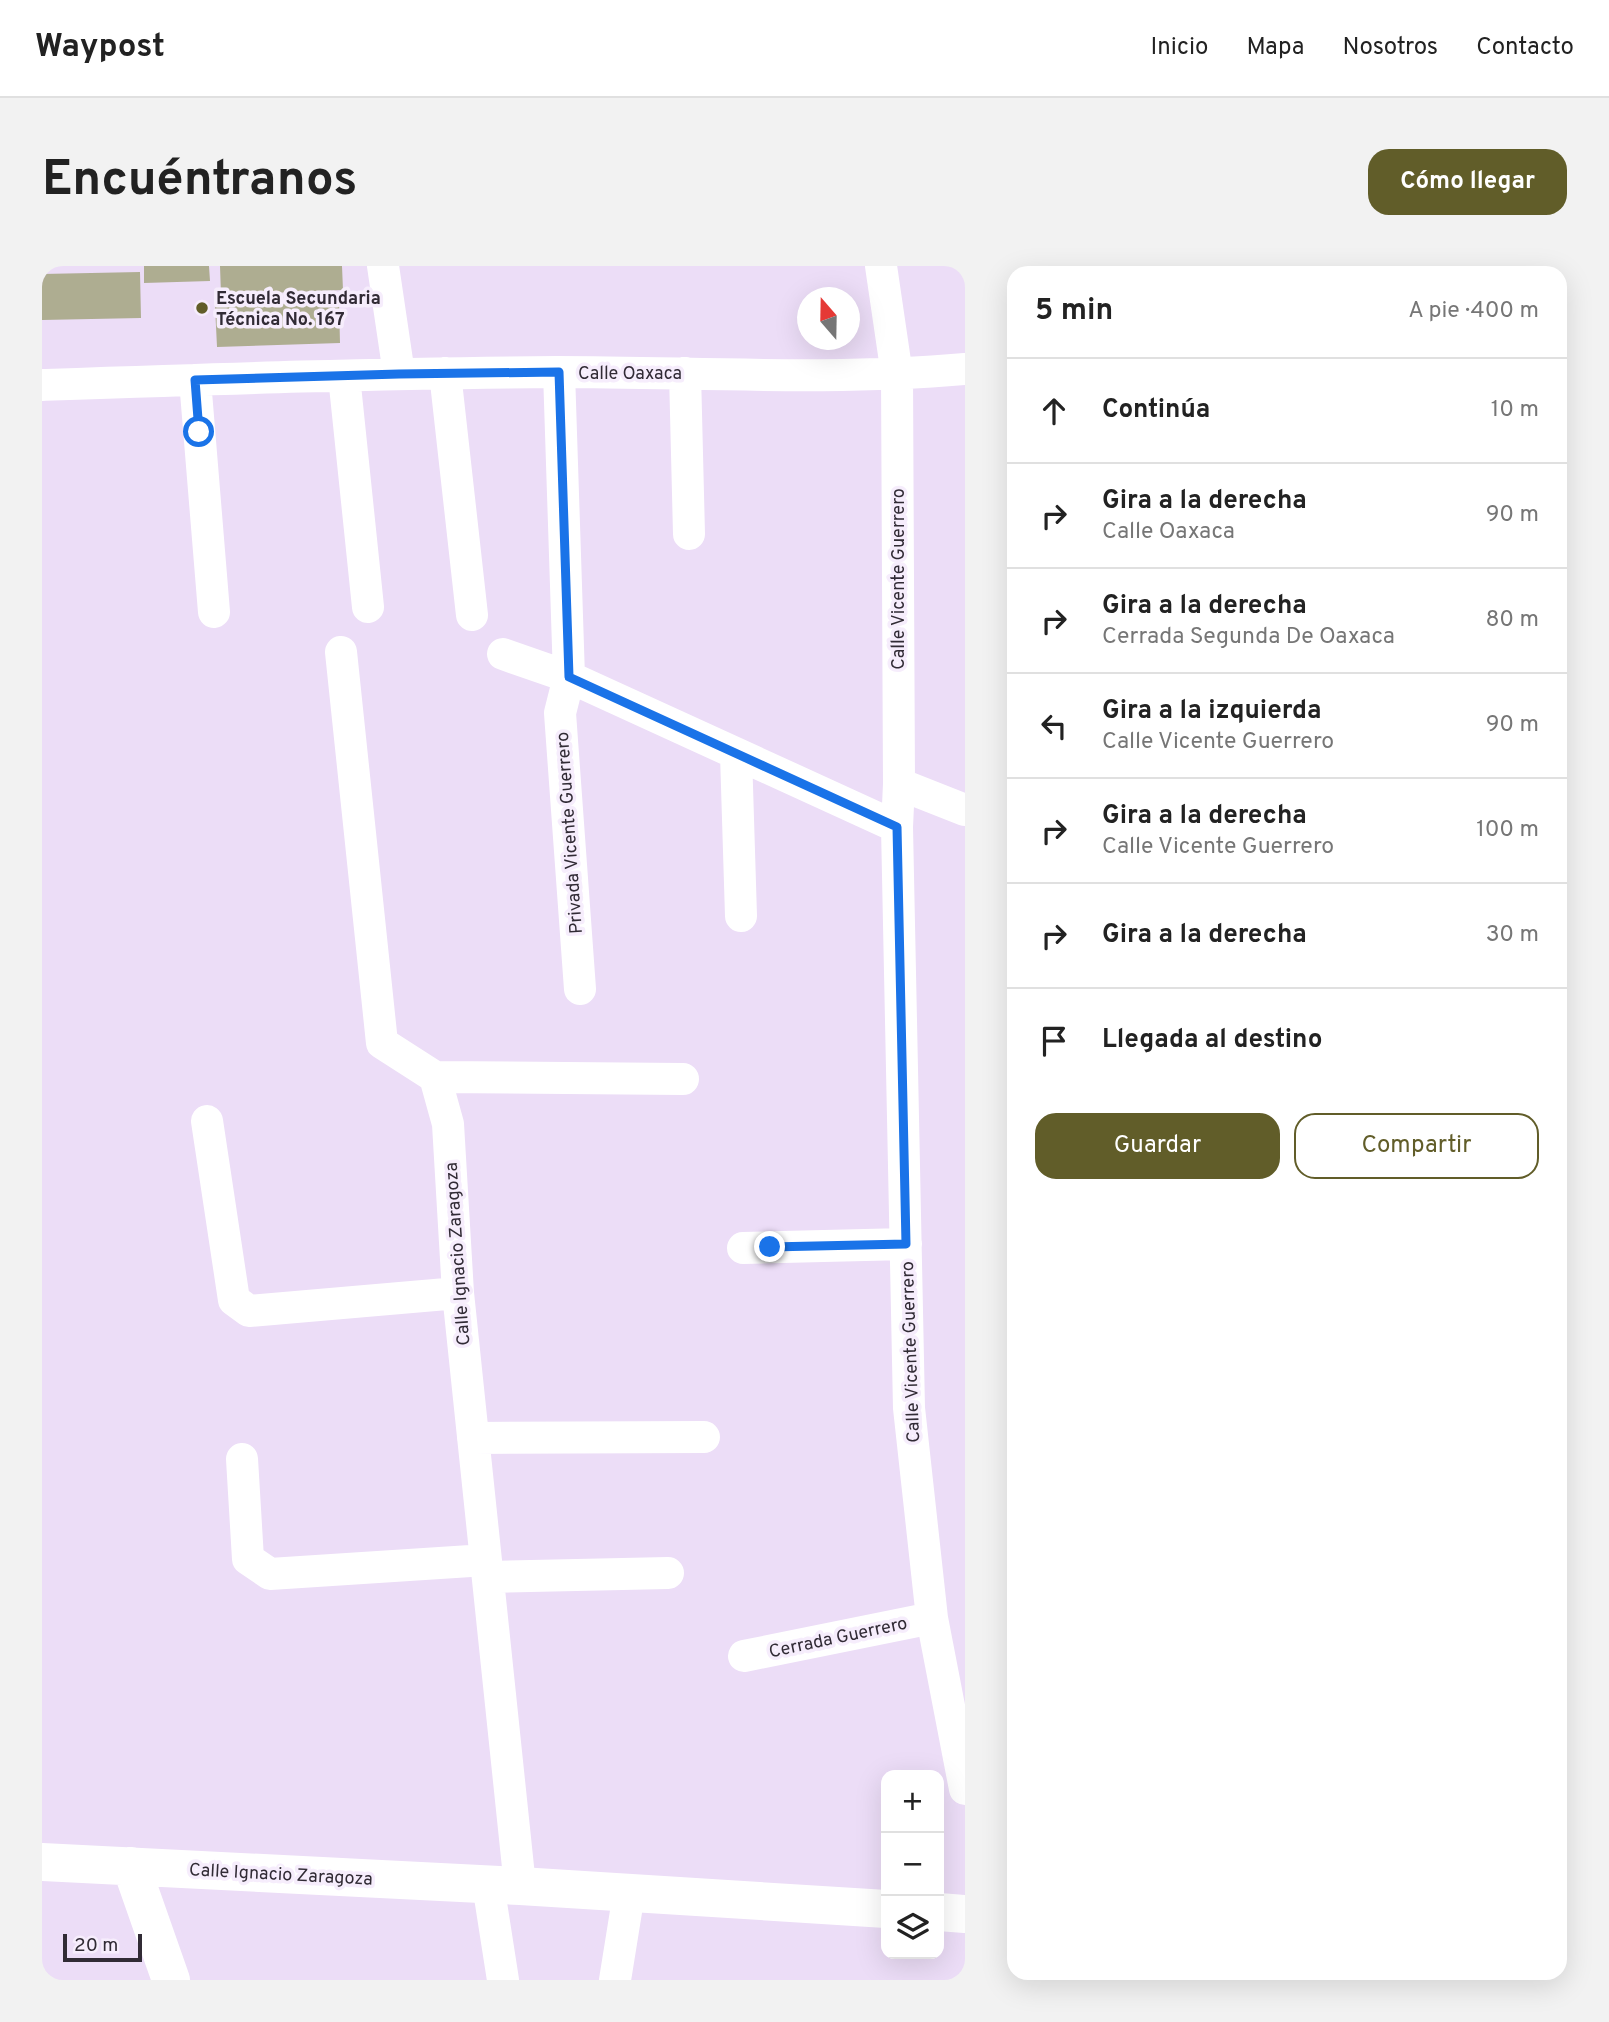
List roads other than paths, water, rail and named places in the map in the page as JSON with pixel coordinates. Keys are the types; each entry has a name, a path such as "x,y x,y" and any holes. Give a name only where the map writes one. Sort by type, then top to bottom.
{"street":[{"path":"383,266 399,374"},
{"name":"Calle Vicente Guerrero","path":"881,266 897,375 897,827 909,1408 932,1618 965,1789"},
{"name":"Calle Oaxaca","path":"42,385 445,373 897,375 965,369"},
{"name":"Privada Vicente Guerrero","path":"559,372 569,677 561,713 580,989"},
{"path":"445,373 472,615"},
{"path":"685,373 689,534"},
{"path":"344,376 368,607"},
{"path":"195,380 214,612"},
{"path":"341,652 382,1043 435,1077 683,1079"},
{"path":"503,654 569,677 897,827"},
{"path":"736,754 741,916"},
{"path":"899,784 965,810"},
{"name":"Calle Ignacio Zaragoza","path":"435,1077 448,1124 458,1293 487,1569 504,1885"},
{"path":"207,1121 234,1300 249,1311 458,1293"},
{"path":"743,1248 906,1244"},
{"path":"473,1438 704,1437"},
{"path":"242,1459 248,1559 270,1574 487,1569 668,1573"},
{"name":"Cerrada Guerrero","path":"744,1656 932,1618"},
{"name":"Calle Ignacio Zaragoza","path":"42,1861 504,1885 881,1909"},
{"path":"131,1866 171,1980"},
{"path":"503,1980 504,1885"},
{"path":"615,1980 629,1893"},
{"path":"944,1912 965,1913"}],"place":[{"name":"Escuela Secundaria Técnica No. 167","path":"202,308"}]}
